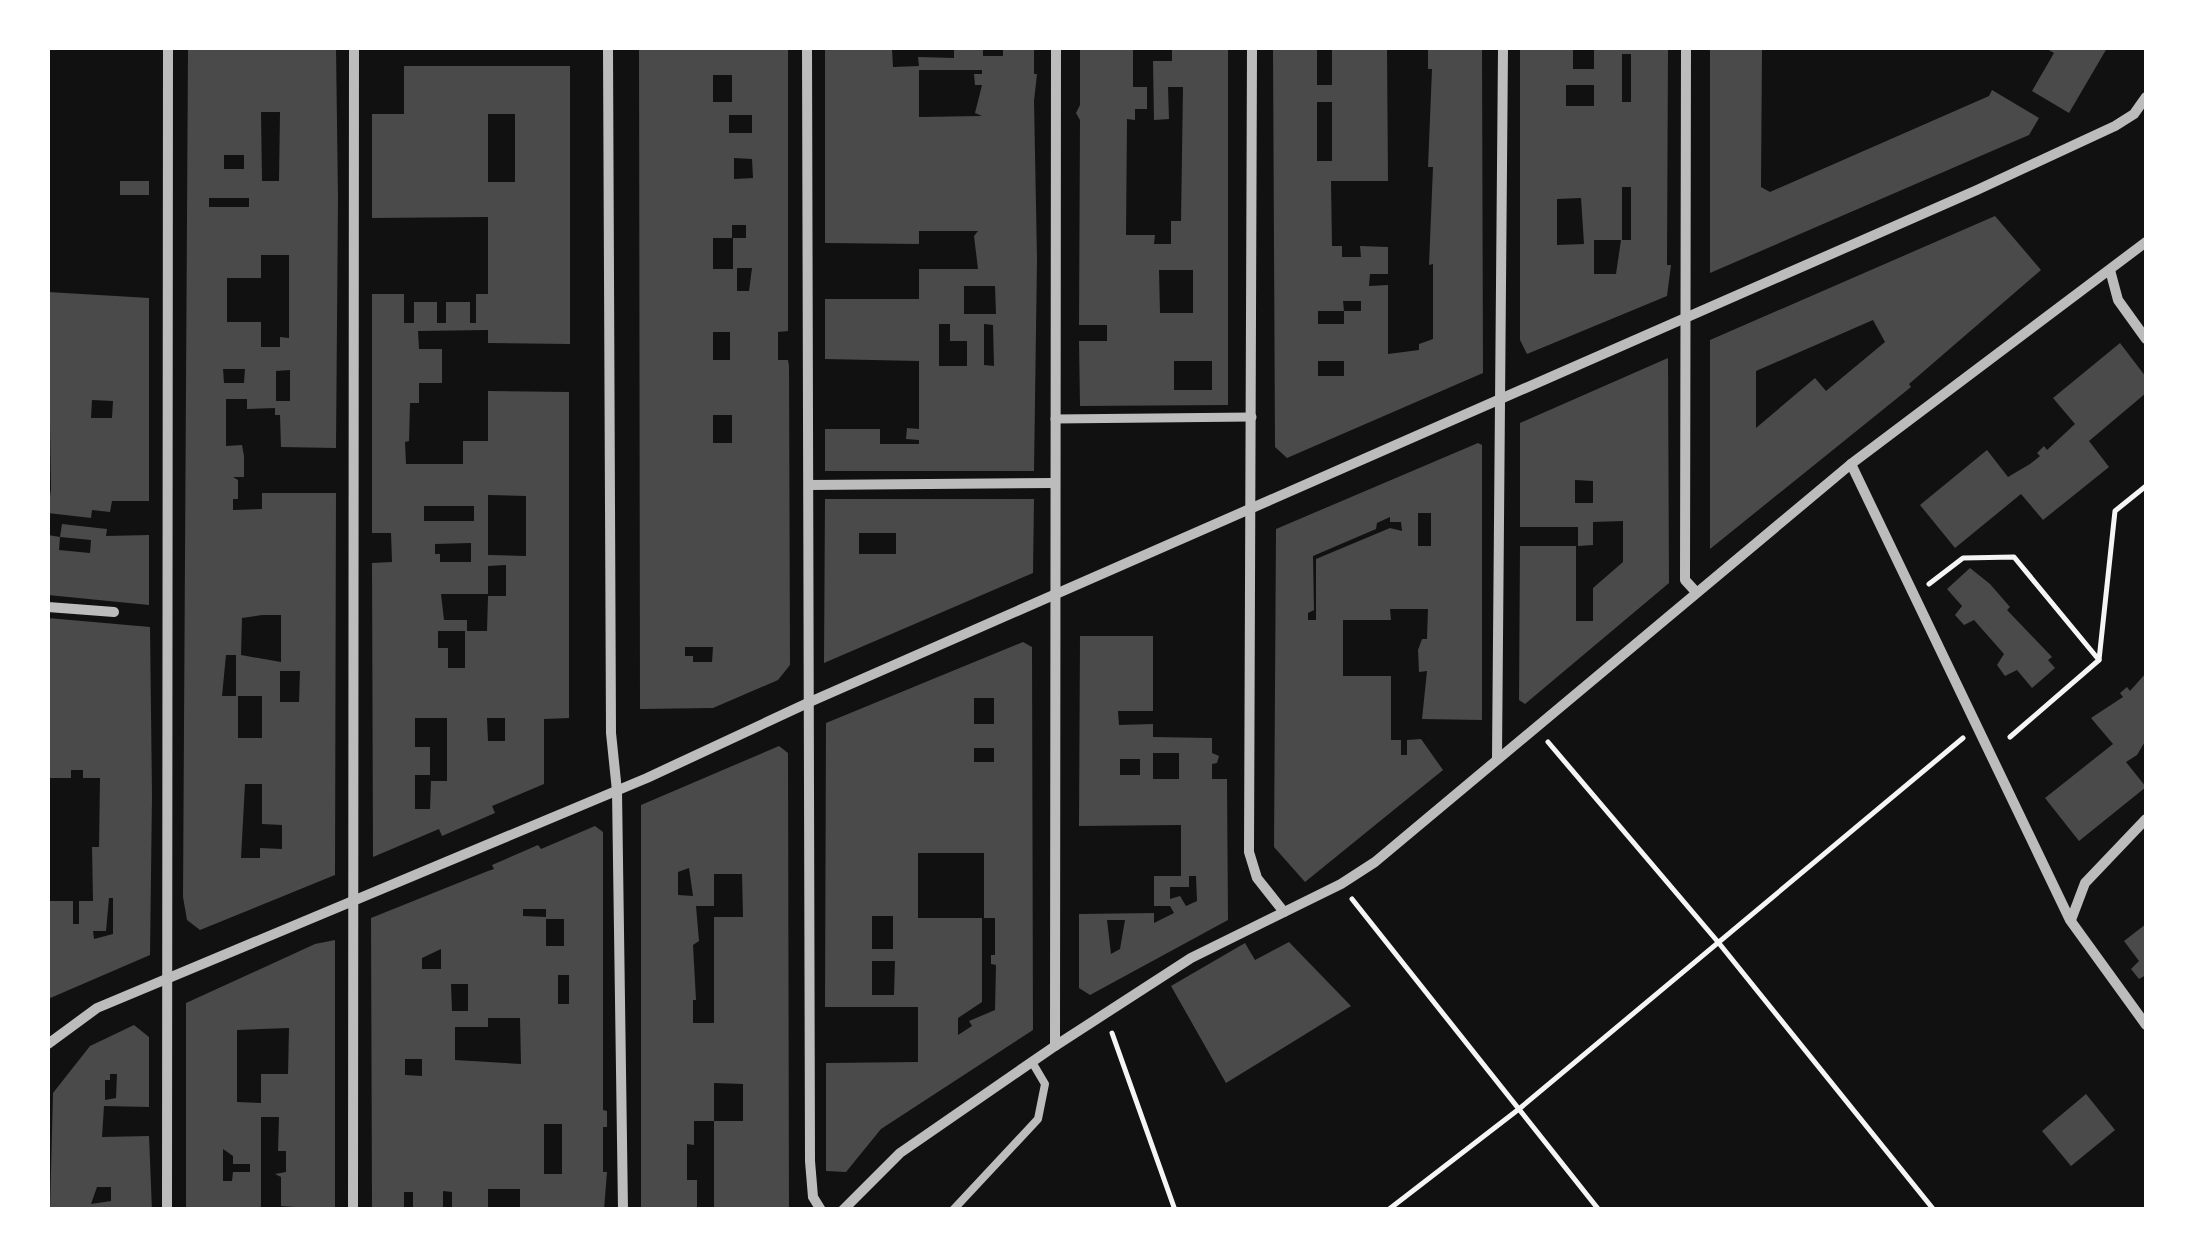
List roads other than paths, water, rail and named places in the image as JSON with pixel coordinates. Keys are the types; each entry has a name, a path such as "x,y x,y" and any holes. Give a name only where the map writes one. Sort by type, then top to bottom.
{"street":[{"path":"167,1210 168,48"},
{"path":"354,48 354,1210"},
{"path":"608,48 611,733 617,790 623,1210"},
{"path":"806,48 812,701 810,1161 813,1197 821,1210"},
{"path":"1055,1046 1056,48"},
{"path":"1252,48 1249,852 1257,878 1284,912"},
{"path":"1496,758 1503,48"},
{"path":"1686,48 1686,580 1696,592"},
{"path":"48,1044 98,1008 617,790 1994,182 2140,115 2146,98"},
{"path":"842,1210 900,1152 1055,1046 1191,958 1341,884 1375,862 1851,464 2146,242"},
{"path":"2110,270 2118,300 2146,339"},
{"path":"1055,419 1252,417"},
{"path":"1851,464 2070,920 2146,1024"},
{"path":"810,484 1055,483"},
{"path":"48,607 114,612"},
{"path":"2070,920 2085,883 2146,818"}],"lane":[{"path":"953,1210 1038,1119 1045,1084 1032,1062"}]}
